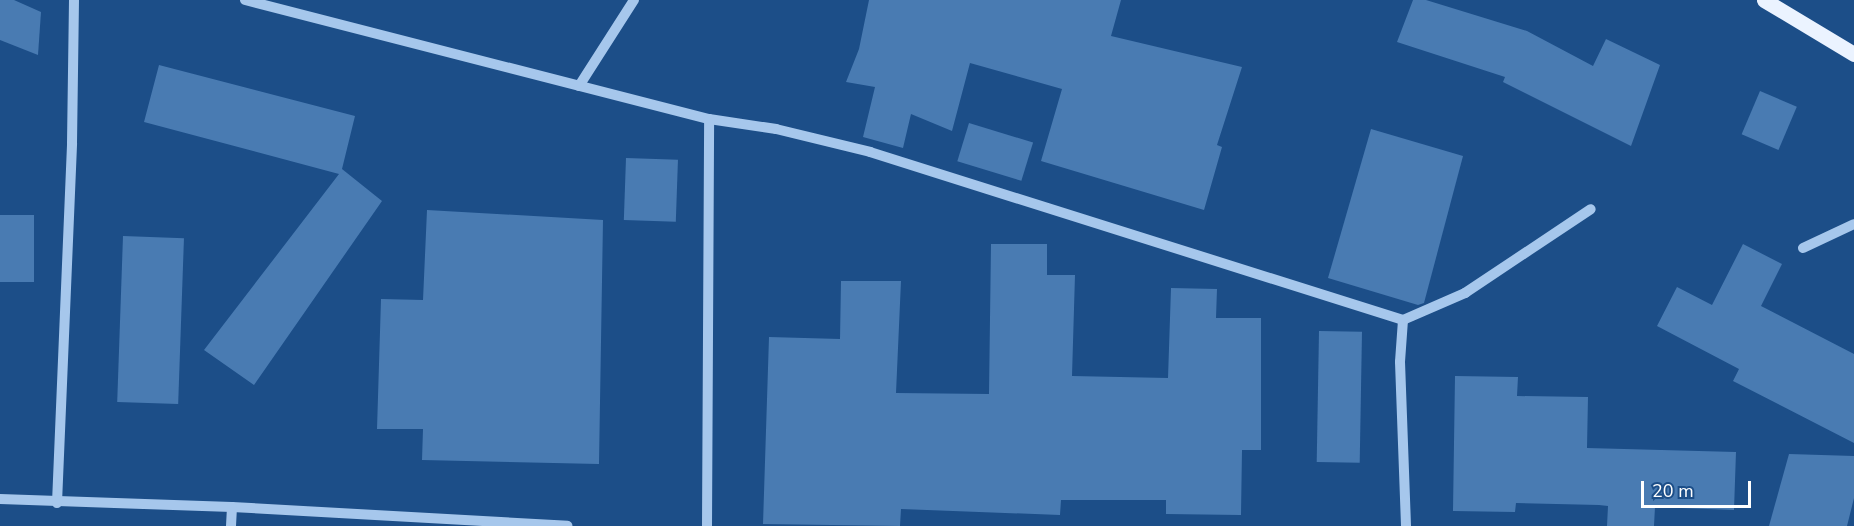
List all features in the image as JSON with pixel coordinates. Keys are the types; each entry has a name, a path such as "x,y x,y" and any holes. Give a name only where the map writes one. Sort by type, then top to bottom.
{"main road":[{"path":"1764,0 1854,54"}],"street":[{"path":"57,503 72,143 74,0"},
{"path":"245,0 709,119 776,129 870,152 1403,320 1465,293 1592,209"},
{"path":"579,86 634,0"},
{"path":"707,526 709,119"},
{"path":"1803,248 1854,224"},
{"path":"1403,320 1400,362 1406,526"},
{"path":"0,499 57,503 232,507 567,526"},
{"path":"231,526 232,507"}],"building":[{"path":"0,0 14,0 41,12 38,55 0,40"},
{"path":"869,0 1121,0 1111,36 1242,67 1217,145 1222,147 1204,210 1041,161 1062,89 970,63 952,131 911,114 903,148 863,137 875,87 846,82 859,49"},
{"path":"1413,0 1426,0 1527,31 1593,66 1606,39 1660,65 1631,146 1503,82 1505,77 1397,42"},
{"path":"159,65 355,116 342,169 382,201 254,385 204,350 339,174 144,122"},
{"path":"1760,91 1797,107 1778,150 1742,134"},
{"path":"969,123 1033,143 1021,181 957,161"},
{"path":"1371,129 1463,156 1424,303 1418,305 1328,278"},
{"path":"626,158 678,160 676,222 624,220"},
{"path":"427,210 603,220 599,464 422,460 423,429 377,429 381,299 423,300"},
{"path":"0,215 34,215 34,282 0,282"},
{"path":"123,236 184,238 178,404 117,402"},
{"path":"991,244 1047,244 1047,275 1075,275 1072,376 1168,378 1171,288 1217,289 1216,318 1261,318 1261,450 1242,450 1241,515 1166,514 1166,500 1061,500 1060,515 901,509 900,526 763,524 769,337 840,339 841,281 901,281 896,393 989,394"},
{"path":"1743,244 1782,264 1761,306 1854,354 1854,443 1733,381 1739,369 1657,326 1677,287 1712,305"},
{"path":"1319,331 1362,332 1360,463 1317,462"},
{"path":"1455,376 1518,377 1517,396 1588,397 1587,448 1736,452 1734,510 1655,507 1654,526 1607,526 1608,506 1599,505 1516,503 1515,512 1453,511"},
{"path":"1789,454 1854,456 1854,498 1847,526 1769,526"}]}
